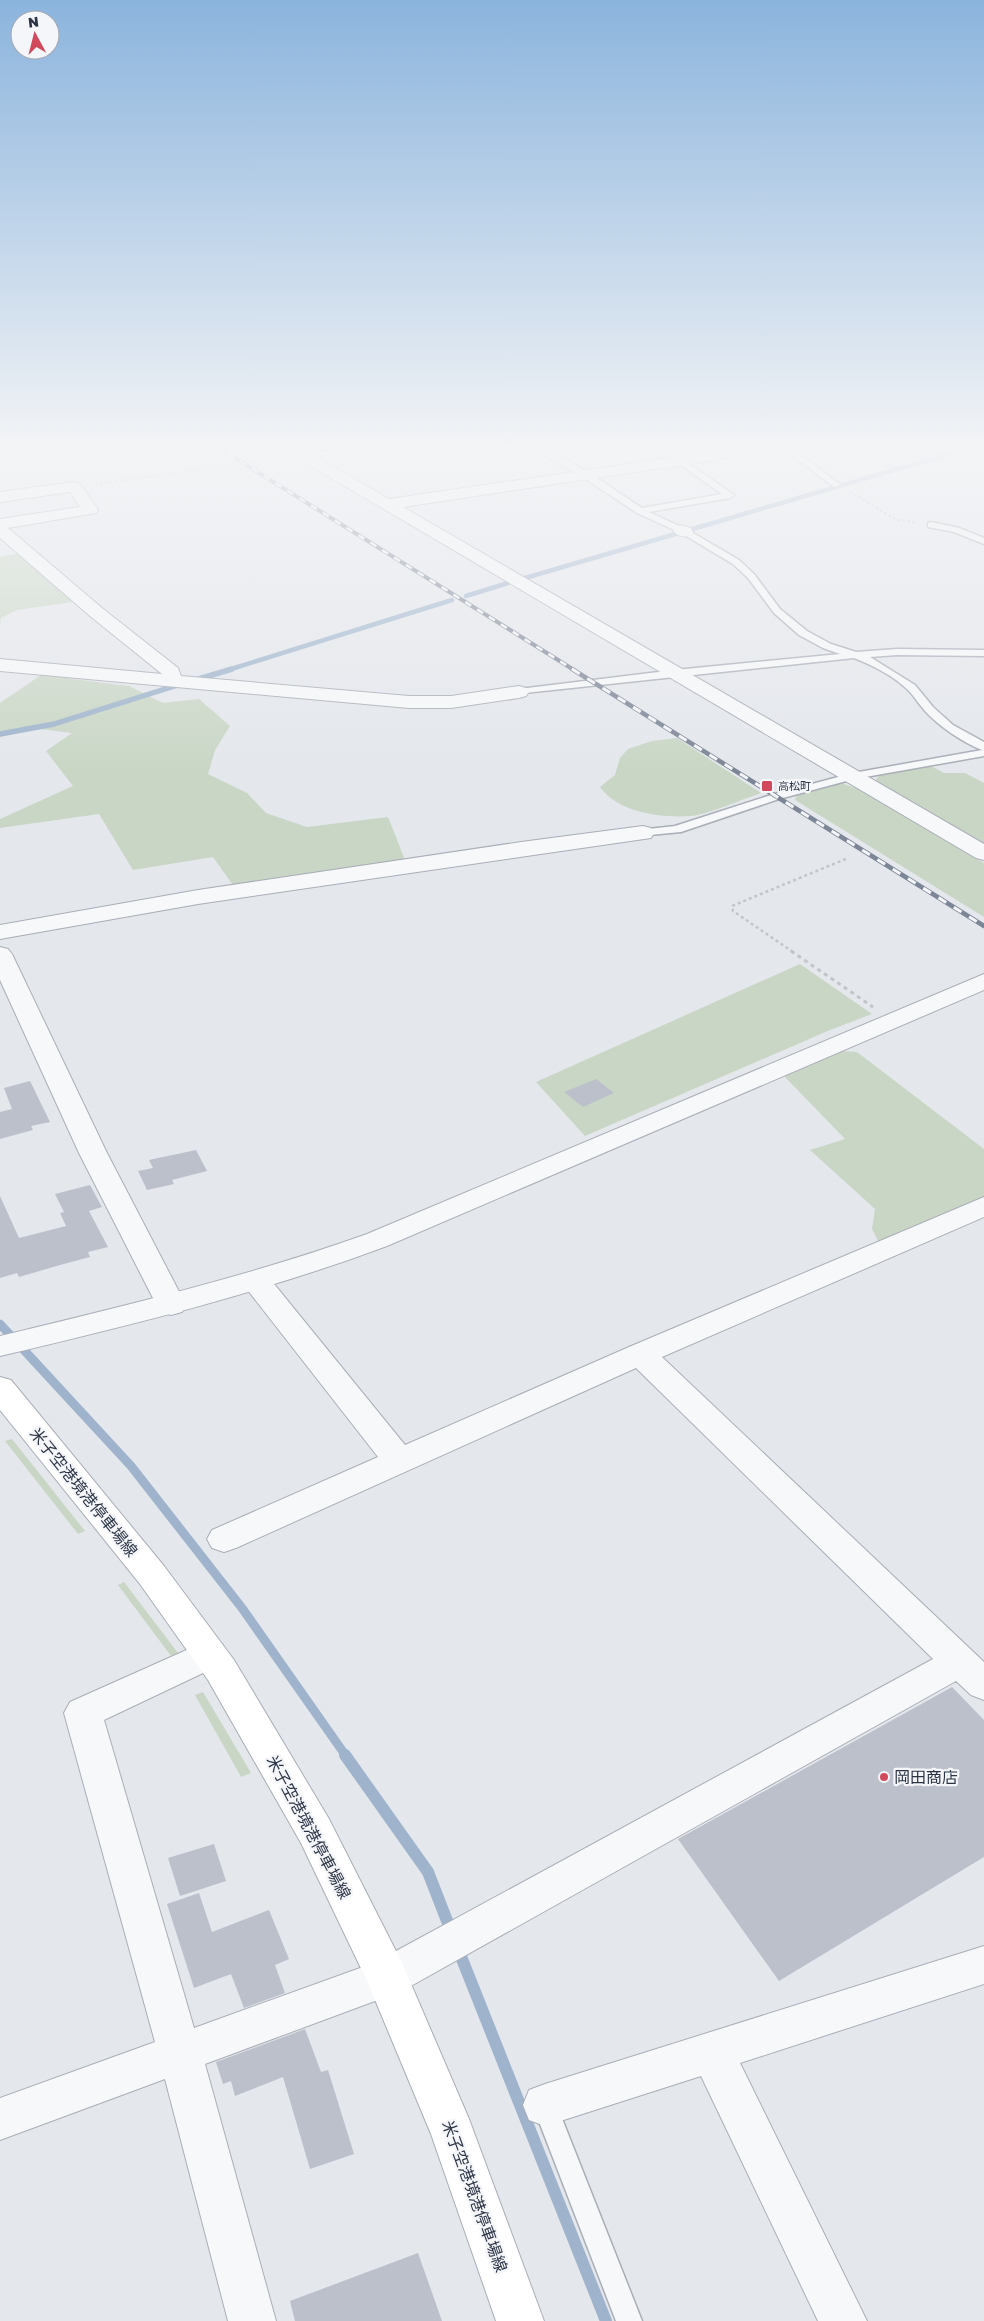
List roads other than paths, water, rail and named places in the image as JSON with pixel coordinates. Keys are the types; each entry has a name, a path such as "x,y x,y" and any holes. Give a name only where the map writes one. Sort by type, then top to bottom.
{"main road":[{"name":"米子空港境港停車場線","path":"0,1388 152,1575 209,1654 226,1679 315,1831 387,1977 453,2134 520,2321"}],"street":[{"path":"29,554 96,612 171,672 171,681"},
{"path":"474,554 984,853"},
{"path":"0,665 409,702 451,702 519,692"},
{"path":"0,932 158,903 532,846 643,833"},
{"path":"0,954 94,1153 171,1305"},
{"path":"0,1346 171,1305 320,1261 377,1240 984,981"},
{"path":"224,1539 640,1354 984,1206"},
{"path":"256,1281 399,1462"},
{"path":"0,2120 387,1977 972,1673 640,1354"},
{"path":"209,1654 83,1713 180,2053 252,2321"},
{"path":"545,2105 984,1966"},
{"path":"712,2052 843,2321"}],"lane":[{"path":"723,554 736,562 751,576 777,611 804,633 827,646 858,656 893,674 911,688 929,710 948,726 984,747"},
{"path":"519,692 675,673 897,652 984,653"},
{"path":"643,833 677,829 774,797 853,776 984,753"},
{"path":"545,2105 629,2321"}],"waterway":[{"path":"525,578 606,554"},
{"path":"466,596 508,583"},
{"path":"228,670 452,600"},
{"path":"192,681 232,669"},
{"path":"0,734 54,724 181,684"},
{"path":"0,1324 131,1466 242,1608 346,1756"},
{"path":"345,1755 428,1872 451,1931"},
{"path":"458,1949 606,2321"}],"railway":[{"path":"389,554 574,670"},
{"path":"572,669 984,926"}],"place":[{"name":"高松町","path":"767,786"},
{"name":"岡田商店","path":"884,1777"}]}
